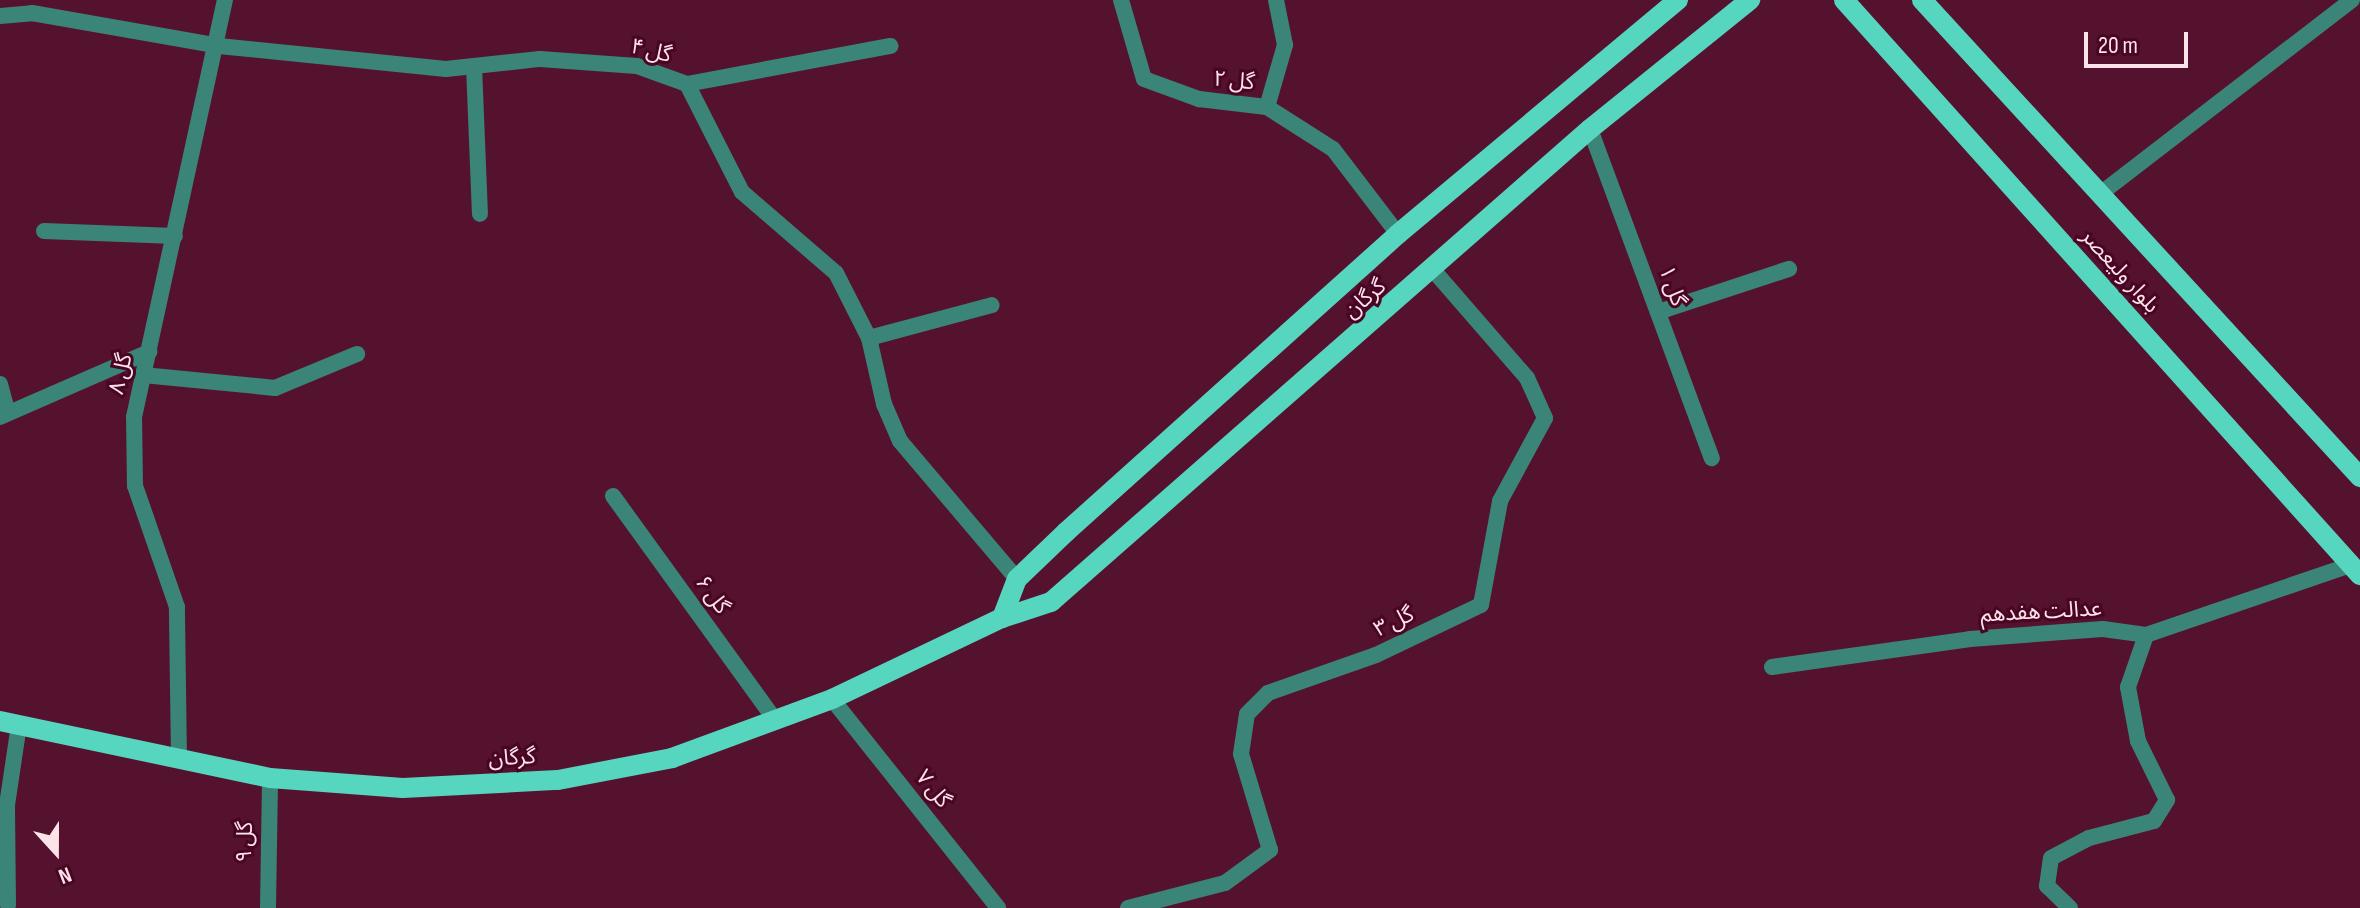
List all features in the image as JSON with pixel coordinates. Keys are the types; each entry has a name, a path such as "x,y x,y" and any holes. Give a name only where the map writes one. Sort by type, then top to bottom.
{"main road":[{"name":"گرگان","path":"1002,618 1017,579 1398,234 1678,0"},
{"name":"گرگان","path":"10,723 270,778 403,788 558,780 672,758 832,699 1002,618 1063,593 1434,271 1590,129 1750,0"},
{"name":"بلوار ولیعصر","path":"1844,0 2356,570"},
{"name":"بلوار ولیعصر","path":"1922,0 2360,477"}],"street":[{"name":"گل ۸","path":"179,759 177,607 135,486 134,417 219,46 225,0"},
{"name":"گل ۲","path":"1121,0 1144,79 1199,99 1267,107 1333,149 1398,234"},
{"path":"1267,107 1285,45 1276,0"},
{"path":"2100,194 2352,0"},
{"name":"گل ۴","path":"0,16 32,13 219,46 446,69 540,59 637,66 687,84 742,192 836,273 869,338 884,404 900,441 1017,579"},
{"path":"687,84 890,46"},
{"path":"474,66 480,214"},
{"name":"گل ۱","path":"1590,129 1712,458"},
{"path":"44,231 175,236"},
{"path":"1658,312 1789,269"},
{"name":"گل ۳","path":"1128,908 1225,883 1270,850 1241,754 1247,714 1268,693 1376,655 1481,605 1500,501 1545,418 1527,378 1434,271"},
{"path":"869,338 992,305"},
{"path":"0,384 4,415 149,352"},
{"path":"143,375 275,388 357,354"},
{"name":"گل ۶","path":"613,496 775,720"},
{"name":"عدالت هفدهم","path":"1772,667 1970,639 2103,629 2146,635 2356,570"},
{"path":"2070,908 2047,886 2051,858 2089,838 2154,821 2167,800 2138,741 2128,687 2146,635"},
{"name":"گل ۷","path":"832,699 998,908"},
{"path":"6,906 10,723"},
{"name":"گل ۹","path":"268,908 270,778"}]}
